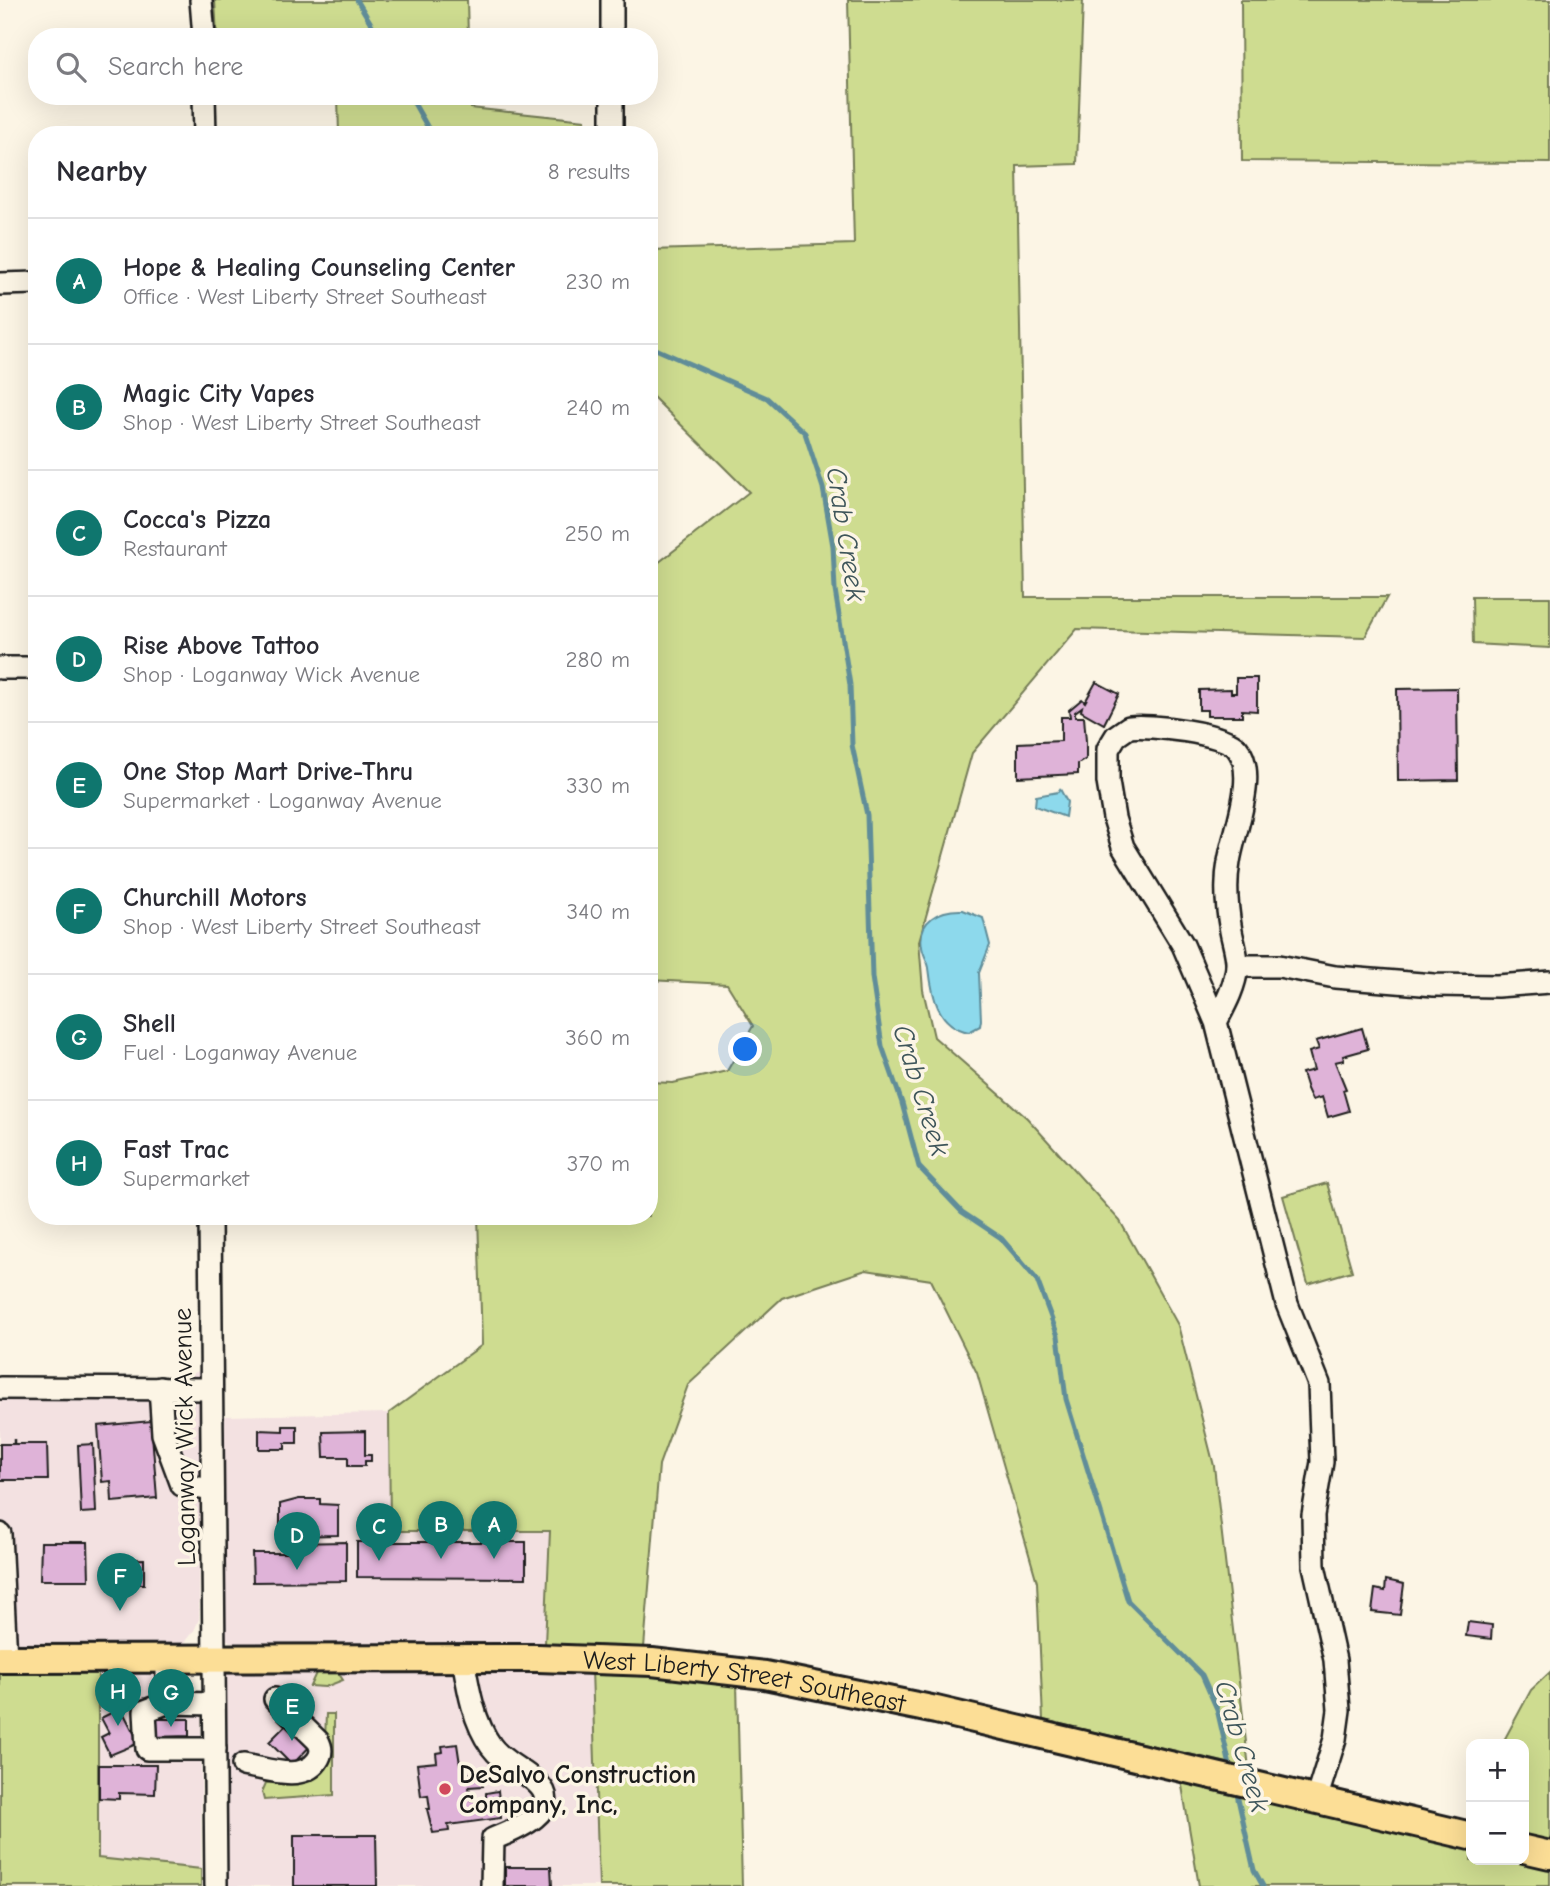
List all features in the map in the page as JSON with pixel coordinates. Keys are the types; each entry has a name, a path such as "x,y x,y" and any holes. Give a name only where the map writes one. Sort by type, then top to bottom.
{"main road":[{"name":"West Liberty Street Southeast","path":"3,1659 463,1658 652,1662 797,1680 1466,1835"},
{"path":"1529,1850 1550,1855"}],"street":[{"path":"201,0 203,28"},
{"path":"612,0 612,28"},
{"path":"204,105 205,126"},
{"path":"612,105 612,126"},
{"path":"0,284 28,283"},
{"path":"0,668 28,668"},
{"path":"1216,1022 1229,996 1237,966 1228,916 1228,865 1242,810 1245,776 1242,755 1237,746 1219,738 1129,727 1120,732 1108,749 1108,782 1114,818 1123,847 1183,944 1216,1022 1287,1304 1318,1384 1322,1462 1313,1515 1314,1566 1335,1660 1339,1710 1335,1738 1316,1800"},
{"path":"1237,966 1279,966 1335,977 1434,985 1497,986 1550,982"},
{"name":"Loganway Wick Avenue","path":"210,1225 216,1886"},
{"path":"0,1388 211,1389"},
{"path":"160,1388 163,1434 182,1485 212,1490"},
{"path":"0,1534 3,1659"},
{"path":"167,1658 167,1703"},
{"path":"463,1658 482,1731 492,1748 537,1783 543,1795 542,1808 536,1818 493,1839 492,1886"},
{"path":"243,1765 292,1773 308,1769 320,1757 318,1741 275,1699"},
{"path":"214,1704 167,1703 145,1711 147,1749 215,1749"}],"path":[{"path":"14,1439 14,1444"}],"shaded area":[{"path":"201,1370 199,1619 194,1631 183,1645 0,1649 0,1380 185,1377"},
{"path":"389,1413 391,1531 550,1531 545,1644 239,1645 227,1640 224,1630 225,1416"},
{"path":"225,1667 592,1669 599,1886 228,1886"},
{"path":"98,1671 179,1676 196,1692 201,1714 201,1869 98,1858"}],"green space":[{"path":"215,0 467,0 468,28 217,28"},
{"path":"848,0 1083,0 1077,164 1017,166 1025,597 1387,597 1365,637 1077,629 972,753 919,941 923,990 934,1037 1027,1118 1120,1221 1178,1325 1214,1466 1249,1768 1043,1720 1037,1582 977,1373 931,1280 866,1270 782,1298 688,1385 659,1465 644,1648 545,1644 550,1531 390,1531 389,1413 482,1345 478,1225 658,1225 658,1082 673,1083 727,1071 753,1026 727,984 658,980 658,563 749,492 658,402 658,250 854,244"},
{"path":"1241,0 1550,0 1550,163 1242,161"},
{"path":"338,105 471,105 471,108 585,120 585,126 339,126"},
{"path":"1472,597 1550,597 1550,648 1473,644"},
{"path":"1327,1183 1352,1271 1308,1284 1283,1196"},
{"path":"592,1669 737,1683 742,1886 599,1886"},
{"path":"98,1671 98,1858 201,1869 201,1886 0,1886 0,1672"},
{"path":"337,1671 343,1680 325,1687 310,1686 316,1673"},
{"path":"1550,1672 1550,1843 1529,1837 1529,1739 1505,1739 1531,1690"},
{"path":"326,1714 334,1714 334,1795 264,1800 262,1792 266,1783 291,1780 325,1740"},
{"path":"1181,1780 1466,1847 1466,1865 1529,1865 1529,1862 1550,1866 1550,1886 1199,1886"}],"water":[{"path":"1060,789 1067,802 1065,817 1035,806 1036,796 1058,792"},
{"path":"963,910 983,918 990,945 979,973 980,1026 969,1032 950,1023 938,1008 921,938 923,930 932,918 946,912"}],"building":[{"path":"1236,678 1257,678 1257,711 1242,710 1242,716 1207,716 1207,710 1199,710 1199,690 1231,689 1231,693 1236,693"},
{"path":"1096,682 1119,694 1104,724 1081,711 1082,707 1075,712 1075,717 1084,717 1086,741 1086,759 1078,764 1078,774 1018,777 1018,743 1061,741 1061,717 1070,717 1069,710 1082,699 1085,702"},
{"path":"1457,688 1458,780 1398,781 1397,689"},
{"path":"1362,1028 1368,1049 1343,1056 1344,1060 1335,1062 1346,1089 1343,1090 1349,1111 1328,1117 1322,1097 1312,1100 1302,1073 1314,1070 1309,1052 1319,1049 1316,1041"},
{"path":"151,1421 157,1498 112,1502 111,1481 102,1482 98,1426"},
{"path":"283,1426 297,1426 297,1443 285,1443 285,1449 259,1449 259,1430 283,1431"},
{"path":"365,1431 365,1455 371,1455 371,1461 365,1461 365,1466 348,1466 348,1457 324,1457 323,1432"},
{"path":"0,1444 47,1444 48,1480 0,1480"},
{"path":"93,1444 96,1512 81,1513 78,1445"},
{"path":"299,1499 320,1499 320,1504 338,1505 338,1535 287,1536 287,1526 280,1526 280,1504"},
{"path":"41,1542 88,1542 89,1580 40,1580"},
{"path":"346,1542 346,1581 253,1582 252,1553 289,1553 289,1543"},
{"path":"357,1542 526,1542 526,1578 357,1577"},
{"path":"144,1559 144,1584 111,1584 111,1560"},
{"path":"1386,1580 1404,1584 1400,1615 1372,1612 1375,1589 1385,1591"},
{"path":"1468,1622 1492,1625 1491,1639 1466,1636"},
{"path":"121,1708 139,1743 110,1755 101,1737 109,1733 101,1718"},
{"path":"293,1718 316,1740 292,1765 269,1742"},
{"path":"152,1719 189,1719 189,1736 152,1737"},
{"name":"DeSalvo Construction Company, Inc,","path":"457,1744 460,1764 466,1763 467,1774 481,1773 483,1786 469,1787 471,1800 486,1800 486,1793 498,1791 501,1818 448,1825 449,1831 433,1833 427,1809 430,1809 428,1795 421,1796 417,1764 437,1762 436,1753 443,1752 442,1746"},
{"path":"99,1765 156,1765 155,1794 119,1793 119,1799 99,1798"},
{"path":"294,1835 376,1835 377,1886 294,1886"},
{"path":"505,1867 551,1867 552,1886 505,1886"}],"waterway":[{"name":"Crab Creek","path":"357,0 374,28"},
{"name":"Crab Creek","path":"415,105 427,126"},
{"name":"Crab Creek","path":"658,350 767,398 805,433 823,488 833,546 835,590 850,685 852,745 867,815 872,977 882,1046 902,1103 919,1167 962,1212 1001,1238 1037,1280 1058,1336 1066,1399 1128,1601 1202,1675 1217,1709 1231,1770"},
{"name":"Crab Creek","path":"1236,1790 1254,1870 1263,1886"}],"place":[{"name":"Magic City Vapes","path":"441,1559"},
{"name":"Hope & Healing Counseling Center","path":"494,1559"},
{"name":"Cocca's Pizza","path":"379,1561"},
{"name":"Rise Above Tattoo","path":"297,1570"},
{"name":"Churchill Motors","path":"120,1611"},
{"name":"Fast Trac","path":"118,1726"},
{"name":"Shell","path":"171,1727"},
{"name":"One Stop Mart Drive-Thru","path":"292,1741"},
{"name":"DeSalvo Construction Company, Inc,","path":"445,1789"}]}
